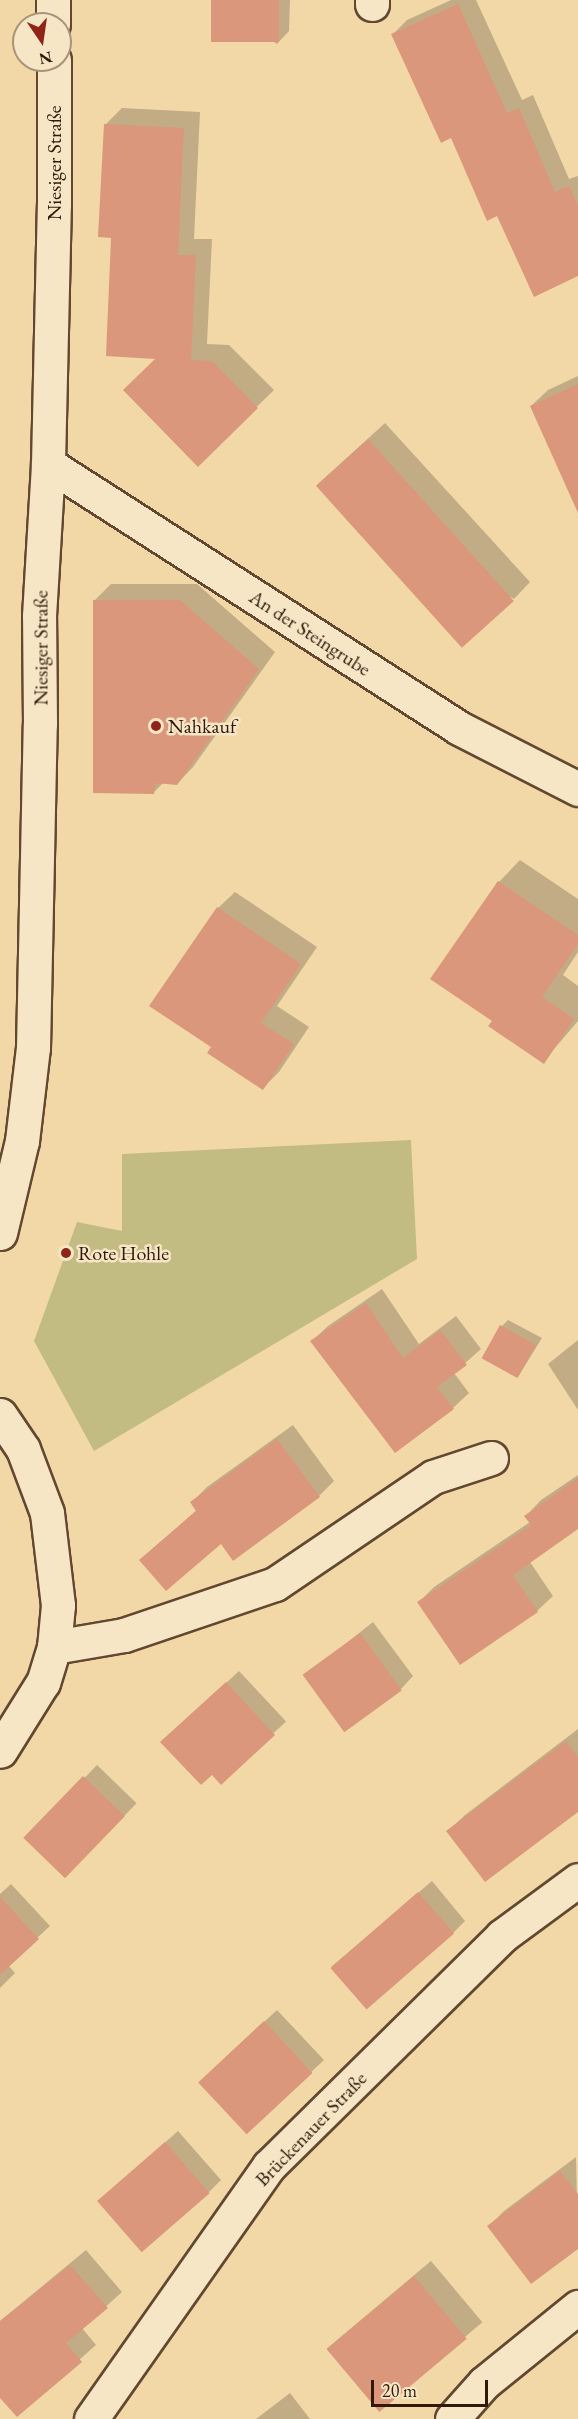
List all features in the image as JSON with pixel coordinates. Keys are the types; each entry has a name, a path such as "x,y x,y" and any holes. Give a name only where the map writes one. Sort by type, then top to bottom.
{"street":[{"name":"Niesiger Straße","path":"0,1233 22,1141 33,1048 40,724 39,616 48,464 54,72"},
{"name":"An der Steingrube","path":"48,464 459,728 578,789"},
{"path":"0,1415 23,1449 47,1513 58,1605 54,1647 43,1682 0,1751"},
{"path":"54,1647 124,1635 275,1584 433,1477 491,1458"},
{"name":"Brückenauer Straße","path":"92,2419 269,2166 502,1936 578,1880"},
{"path":"452,2419 484,2383 578,2307"}],"shaded area":[{"path":"411,1140 417,1259 94,1451 34,1341 77,1222 122,1231 122,1154"}],"building":[{"path":"211,0 279,0 279,42 211,42"},
{"path":"458,4 507,113 519,108 555,192 569,186 578,205 578,276 534,297 497,216 487,221 451,138 441,143 391,34"},
{"path":"104,124 184,128 178,255 196,255 191,360 212,361 258,408 198,467 123,390 155,359 106,356 111,238 98,237"},
{"path":"578,384 578,513 530,406"},
{"path":"368,439 514,601 462,648 316,486"},
{"name":"Nahkauf","path":"93,600 180,600 259,669 177,785 156,783 154,794 93,793"},
{"path":"498,881 578,935 578,944 542,997 574,1019 544,1064 488,1026 492,1021 430,979"},
{"path":"217,907 301,964 261,1023 294,1044 263,1090 207,1053 211,1047 149,1006"},
{"path":"366,1303 403,1358 440,1330 467,1365 437,1387 454,1409 395,1453 310,1341"},
{"path":"500,1325 536,1345 517,1378 482,1358"},
{"path":"277,1439 320,1497 233,1561 221,1544 166,1591 139,1560 196,1511 190,1502"},
{"path":"578,1478 578,1529 513,1575 538,1612 460,1665 417,1602 531,1525 524,1516"},
{"path":"360,1633 402,1690 344,1732 303,1675"},
{"path":"226,1682 275,1735 221,1785 212,1775 201,1785 160,1742"},
{"path":"566,1741 578,1757 578,1812 485,1882 446,1831"},
{"path":"83,1776 125,1816 65,1878 23,1838"},
{"path":"418,1892 454,1934 367,2010 330,1968"},
{"path":"0,1897 39,1939 0,1975"},
{"path":"264,2021 312,2073 247,2134 198,2082"},
{"path":"165,2142 210,2193 142,2252 97,2201"},
{"path":"560,2171 578,2194 578,2249 531,2284 487,2226"},
{"path":"70,2265 108,2308 66,2343 82,2362 17,2417 0,2398 0,2321"},
{"path":"414,2276 467,2339 379,2412 327,2349"}],"place":[{"name":"Nahkauf","path":"156,726"},
{"name":"Rote Hohle","path":"66,1253"}]}
